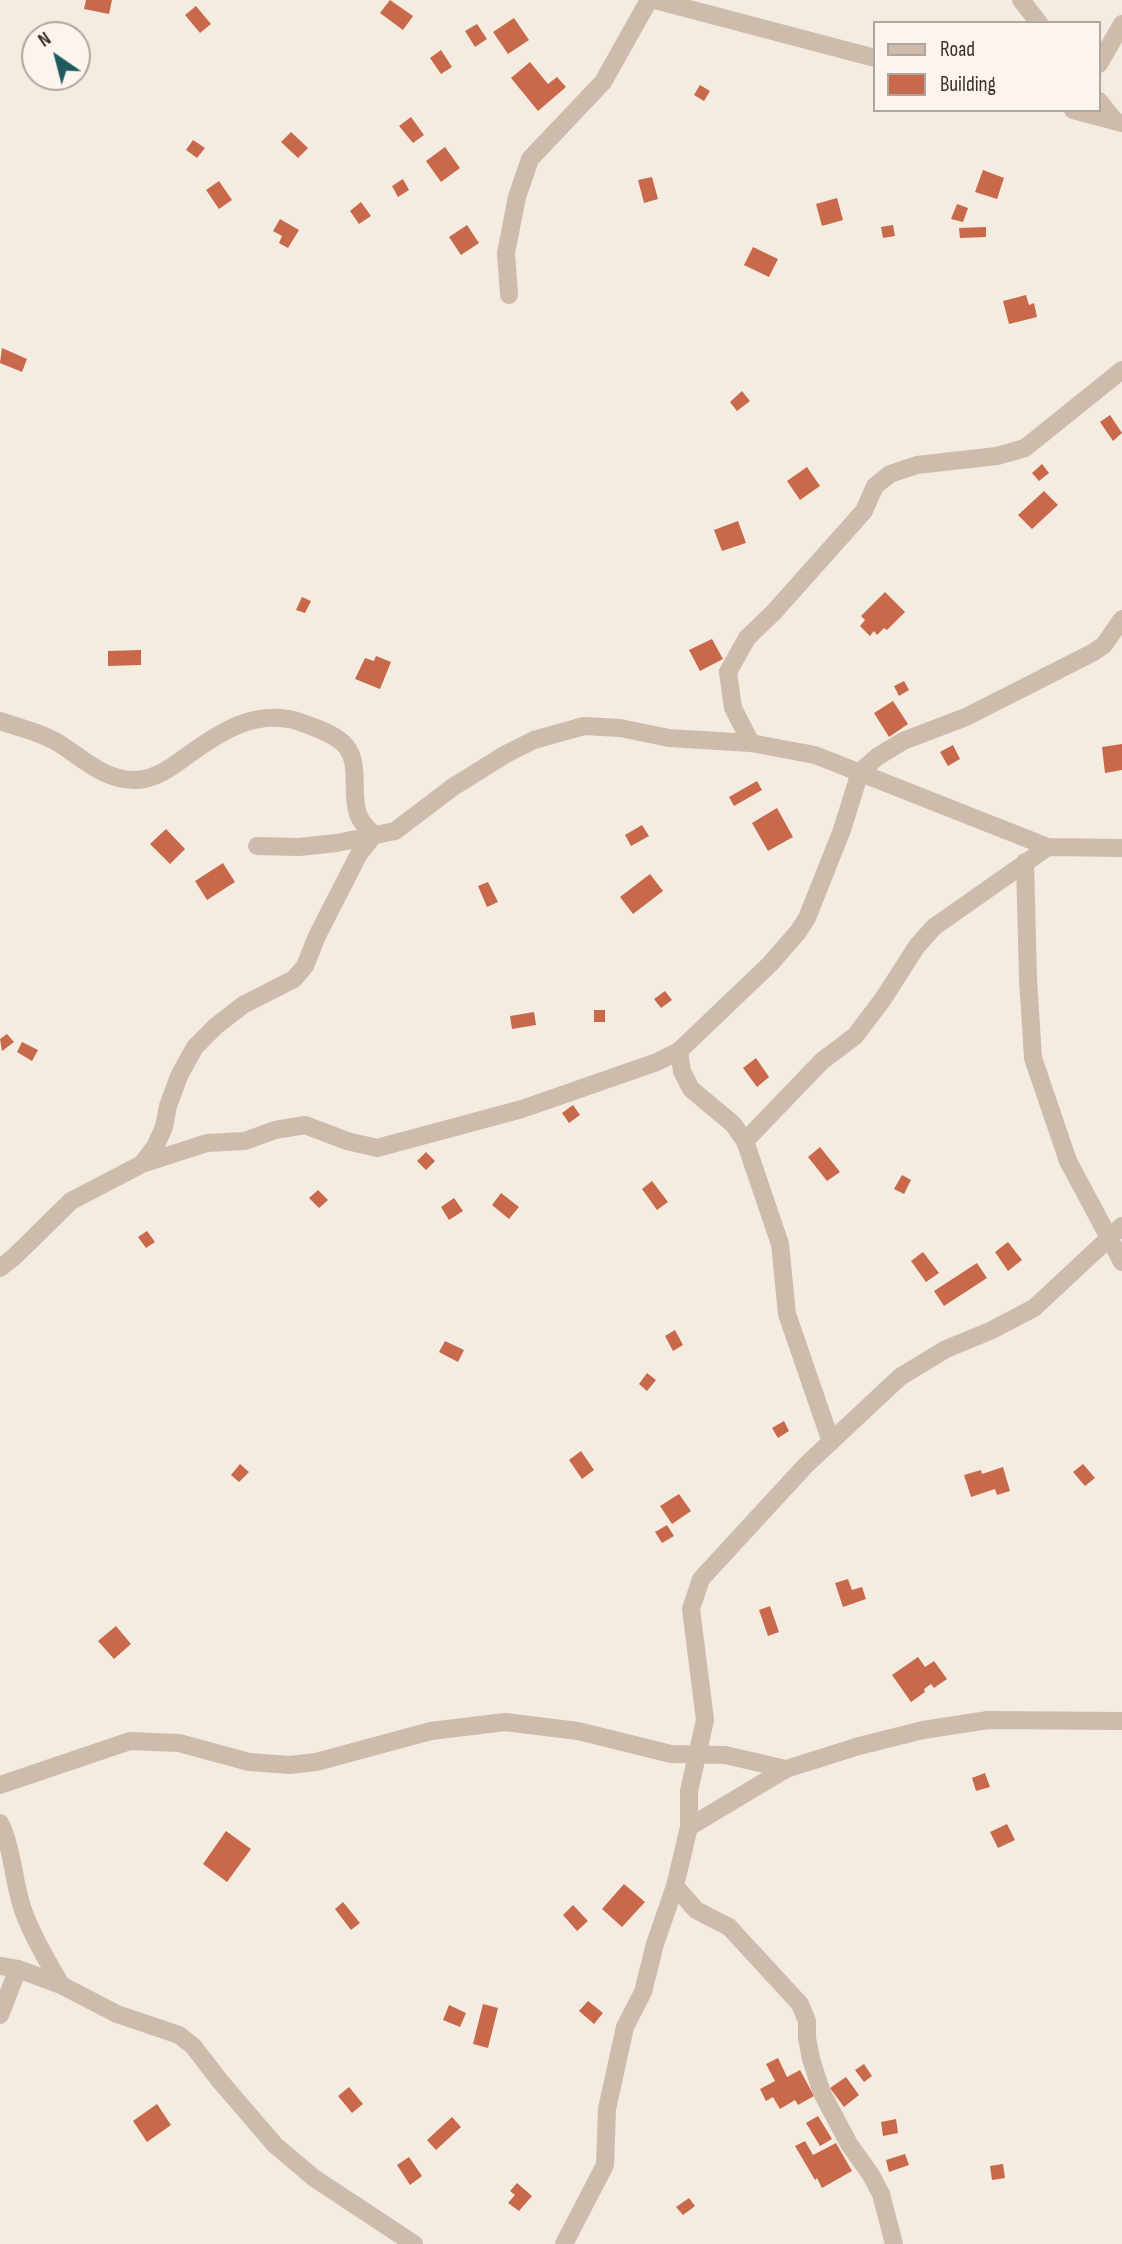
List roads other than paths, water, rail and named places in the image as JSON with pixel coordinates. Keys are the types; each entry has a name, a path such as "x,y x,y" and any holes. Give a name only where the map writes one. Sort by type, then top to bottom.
{"street":[{"path":"509,295 506,253 517,197 530,159 603,82 649,0"},
{"path":"655,0 874,58"},
{"path":"1021,0 1037,21"},
{"path":"1101,61 1122,24"},
{"path":"1101,103 1119,122"},
{"path":"1081,112 1119,122"},
{"path":"751,743 733,709 728,672 747,638 774,612 864,511 875,486 890,474 917,465 998,456 1025,448 1122,370"},
{"path":"0,1268 71,1201 142,1164 207,1143 245,1141 275,1130 305,1125 347,1141 377,1148 522,1109 657,1062 679,1051 770,964 798,932 807,918 842,830 860,772 877,757 904,741 966,717 1092,653 1104,645 1122,619"},
{"path":"0,721 54,741 103,774 121,780 139,780 156,776 233,726 282,716 312,726 340,740 350,750 354,764 358,813 374,835"},
{"path":"257,846 299,847 395,831 453,787 506,754 534,740 584,726 620,728 669,738 751,743 815,755 1048,847 1122,848"},
{"path":"142,1164 156,1145 164,1127 178,1076 195,1048 243,1004 295,979 305,967 317,936 359,854 374,835"},
{"path":"745,1141 822,1061 855,1036 934,927 1048,847"},
{"path":"1025,862 1033,1058 1068,1161 1115,1231 1122,1262"},
{"path":"679,1051 682,1072 691,1089 733,1124 745,1141 780,1244 787,1314 831,1441"},
{"path":"564,2244 605,2165 607,2109 625,2027 643,1992 655,1944 675,1886 689,1828 689,1791 705,1720 691,1609 701,1579 806,1465 900,1377 946,1349 990,1332 1034,1308 1115,1231"},
{"path":"689,1828 786,1769 859,1746 923,1730 988,1720 1122,1721"},
{"path":"0,1785 130,1741 179,1744 249,1762 290,1765 328,1760 431,1731 505,1723 578,1731 671,1754 725,1755 786,1769"},
{"path":"0,1823 9,1841 22,1906 61,1985"},
{"path":"675,1886 696,1910 729,1927 800,2004 807,2021 811,2059 822,2093 849,2144 872,2175 881,2194 894,2244"},
{"path":"0,2015 9,1967 61,1985 117,2014 179,2035 193,2046 275,2145 314,2178 414,2244"}]}
